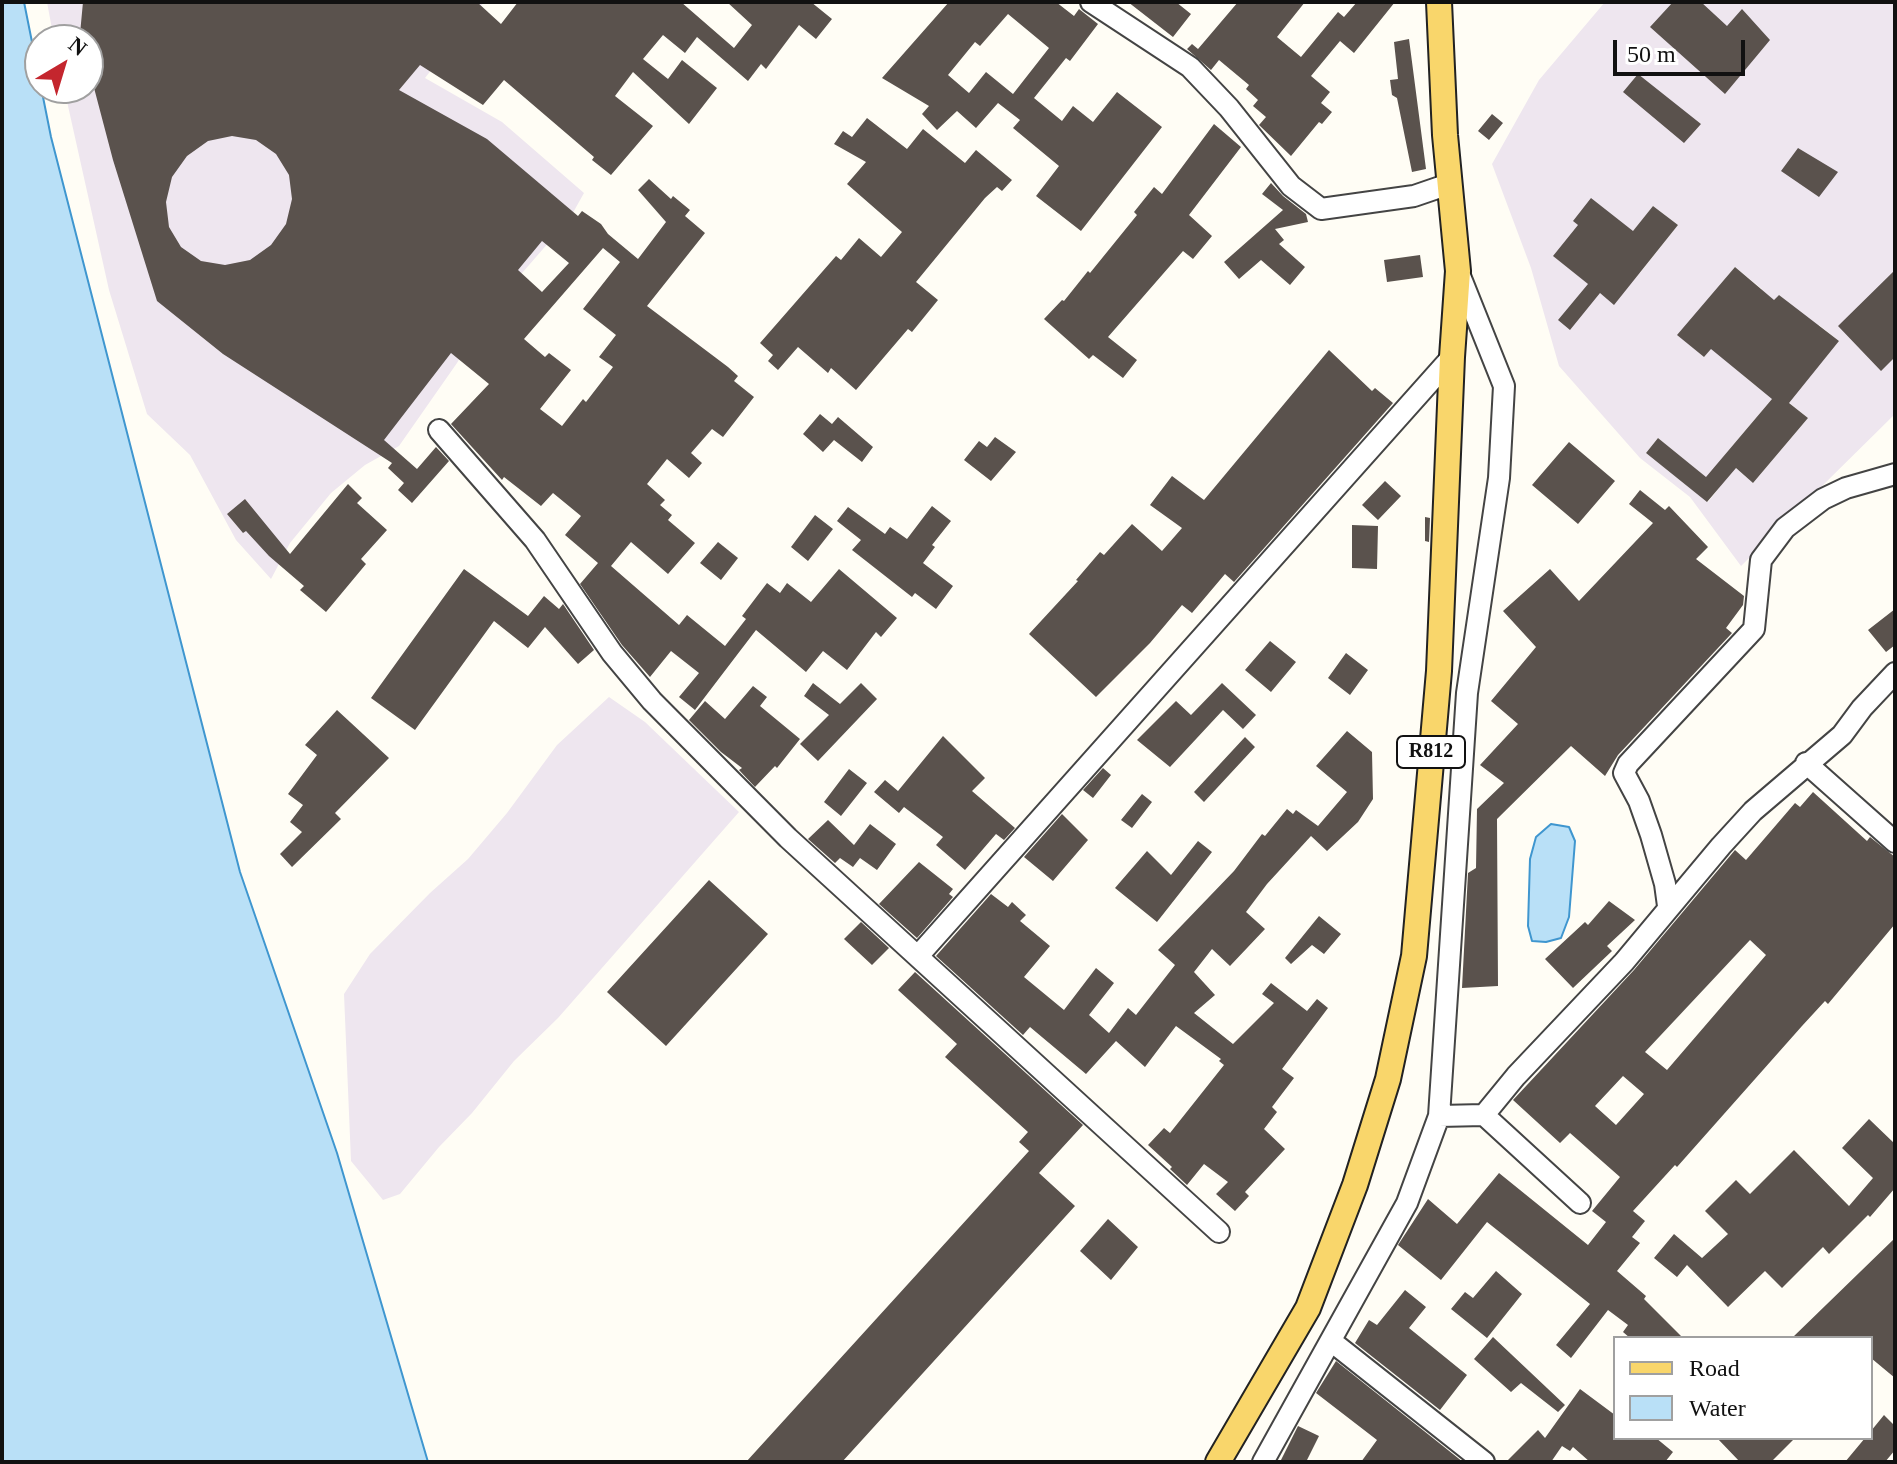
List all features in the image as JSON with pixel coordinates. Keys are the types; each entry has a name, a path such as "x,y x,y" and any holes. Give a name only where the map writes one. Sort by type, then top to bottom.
{"main road":[{"name":"R812","path":"1218,1462 1308,1308 1355,1185 1388,1079 1411,971 1439,671 1458,271 1449,184 1439,2"}],"street":[{"path":"1091,2 1190,67 1229,108 1291,186 1321,209 1414,196 1449,184"},
{"path":"1263,1462 1407,1203 1439,1116 1467,693 1499,478 1504,386 1458,271"},
{"path":"918,956 1452,357"},
{"path":"439,430 535,540 612,653 652,701 788,838 1219,1232"},
{"path":"1668,906 1651,835 1635,791 1624,773 1628,764 1754,629 1761,560 1785,528 1823,499 1846,488 1895,474"},
{"path":"1484,1115 1516,1076 1624,962 1668,906 1753,811 1842,735 1895,673"},
{"path":"1806,763 1895,842"},
{"path":"1439,1116 1484,1115 1580,1203"},
{"path":"1331,1341 1484,1462"}],"shaded area":[{"path":"47,2 484,2 425,78 502,122 584,193 570,218 482,319 457,363 399,446 365,465 331,493 290,543 271,579 236,540 190,455 147,414 109,290 68,104 104,104 104,24 51,24"},
{"path":"1605,2 1895,2 1895,414 1741,566 1690,497 1640,458 1559,366 1531,268 1492,164 1539,80","holes":["1653,206 1678,225 1640,273 1616,253","1574,230 1614,304 1554,256","1735,267 1762,289 1704,357 1678,335","1779,295 1810,321 1756,386 1725,360","1819,325 1839,341 1801,387 1782,371","1777,393 1808,418 1753,483 1723,457","1658,438 1719,488 1708,502 1646,453"]},
{"path":"609,697 645,722 739,812 558,1018 514,1061 400,1194 383,1200 351,1161 344,994 370,954 468,859 507,813 557,745"}],"water":[{"path":"2,2 24,2 28,24 24,24 24,104 44,104 240,872 337,1153 428,1462 2,1462"},
{"path":"1551,824 1569,827 1575,841 1569,917 1561,938 1546,942 1532,941 1528,926 1530,859 1536,837"}],"building":[{"path":"83,2 477,2 501,24 518,2 681,2 734,48 752,25 727,2 811,2 832,19 816,39 799,25 766,69 761,64 748,81 697,37 685,53 663,35 643,59 668,79 682,60 717,88 689,124 633,72 615,96 653,126 611,175 504,80 483,105 420,65 399,90 487,139 578,216 582,211 601,224 608,234 638,259 666,222 638,190 649,179 671,199 673,196 690,210 685,216 705,233 647,306 728,367 738,376 734,381 754,397 723,437 712,429 691,453 702,463 689,478 667,459 647,484 665,500 660,505 672,515 668,520 695,543 668,574 631,542 611,566 679,625 687,615 725,646 746,619 742,616 767,583 780,593 787,583 811,602 839,569 897,618 881,637 876,632 847,670 823,651 806,672 756,630 695,710 679,697 699,673 671,651 650,677 622,645 580,584 598,563 565,535 581,516 553,493 541,506 504,477 502,480 451,424 489,384 451,353 384,440 417,469 436,447 449,461 412,503 398,490 404,483 388,468 392,463 223,354 157,301 98,104 104,104 104,24 81,24","holes":["232,136 256,140 276,154 289,175 292,199 286,224 271,245 250,260 225,265 201,261 181,247 169,227 166,202 172,177 187,156 208,141","542,241 569,263 542,292 518,270","603,248 620,262 583,309 616,335 599,357 613,367 586,402 583,399 562,426 540,409 571,370 549,353 545,357 524,339"]},
{"path":"949,2 1056,2 1074,16 1079,9 1098,24 1070,61 1066,58 1034,98 1062,121 1073,106 1093,122 1117,92 1162,127 1081,231 1036,196 1059,166 1013,128 1020,120 998,103 976,128 957,111 937,130 922,114 929,106 882,78","holes":["1008,14 1049,48 1013,94 986,72 969,93 948,75 975,42 980,46"]},
{"path":"1128,2 1176,2 1191,14 1173,37"},
{"path":"1238,2 1305,2 1277,37 1301,57 1338,12 1344,17 1357,2 1395,2 1354,53 1340,41 1311,76 1330,92 1321,103 1332,112 1322,124 1319,122 1291,156 1259,125 1266,117 1253,106 1258,100 1246,89 1249,85 1219,60 1211,70 1187,49 1192,44 1198,49"},
{"path":"1673,2 1701,2 1727,26 1742,9 1770,40 1725,94 1650,27"},
{"path":"1409,39 1426,169 1412,172 1397,98 1392,95 1390,80 1398,79 1394,42"},
{"path":"1638,74 1701,124 1684,143 1623,92"},
{"path":"1492,114 1503,123 1489,140 1478,131"},
{"path":"867,118 907,149 923,129 965,163 976,150 1012,180 1002,191 997,187 985,198 916,282 938,300 912,332 908,329 856,390 831,368 828,373 798,347 778,370 768,361 773,355 760,343 836,256 841,260 859,238 881,257 902,232 847,184 866,162 834,144 843,131 852,137"},
{"path":"1214,124 1241,147 1189,215 1212,236 1193,259 1183,251 1108,337 1137,360 1123,378 1093,355 1089,359 1044,319 1064,301 1088,271 1090,273 1137,215 1134,212 1154,187 1162,194"},
{"path":"1798,148 1838,172 1819,197 1781,171"},
{"path":"1271,183 1306,214 1308,222 1275,229 1284,240 1279,244 1305,267 1290,285 1261,260 1239,279 1224,262 1283,210 1262,194"},
{"path":"1591,198 1633,231 1653,206 1678,225 1614,305 1600,293 1570,330 1558,320 1588,284 1553,256 1578,225 1573,221"},
{"path":"1420,255 1423,277 1387,282 1384,260"},
{"path":"1735,267 1774,300 1779,295 1839,341 1789,403 1808,418 1753,483 1736,468 1707,502 1646,453 1658,438 1706,477 1772,399 1711,349 1704,357 1677,335"},
{"path":"1895,270 1895,357 1881,371 1838,326"},
{"path":"1329,350 1372,391 1375,388 1393,403 1234,582 1225,574 1192,613 1182,605 1150,643 1096,697 1029,634 1100,552 1104,555 1132,524 1162,551 1182,528 1150,505 1172,476 1204,500"},
{"path":"820,414 832,424 838,417 873,447 862,462 834,440 823,452 803,434"},
{"path":"995,437 1016,452 991,481 964,460 979,441 987,447"},
{"path":"1569,442 1615,481 1578,524 1532,485"},
{"path":"1385,481 1401,496 1378,520 1362,505"},
{"path":"348,484 362,498 357,503 387,530 361,559 366,564 326,612 300,590 304,586 246,531 243,533 227,514 245,499 290,554"},
{"path":"1640,490 1665,510 1669,506 1708,547 1696,559 1744,596 1743,605 1726,628 1732,633 1618,755 1605,776 1571,746 1497,819 1498,986 1462,988 1468,873 1476,868 1477,809 1504,783 1480,765 1518,724 1491,701 1536,647 1503,611 1550,569 1579,601 1653,523 1629,504"},
{"path":"932,506 951,521 932,545 935,547 923,563 953,586 936,609 915,593 912,597 852,550 861,540 837,521 848,507 885,534 890,527 907,539"},
{"path":"815,515 833,529 808,561 791,547"},
{"path":"1425,517 1430,518 1429,542 1425,541"},
{"path":"1352,525 1378,526 1377,569 1352,568"},
{"path":"718,542 738,558 721,580 700,563"},
{"path":"464,569 528,616 544,596 559,609 563,604 594,650 578,664 545,627 528,648 494,621 415,730 371,698"},
{"path":"1895,609 1895,645 1886,652 1868,630"},
{"path":"1270,641 1296,662 1271,692 1245,670"},
{"path":"1346,653 1368,670 1350,695 1328,678"},
{"path":"813,683 840,704 861,683 877,699 818,761 800,744 829,715 804,696"},
{"path":"1222,683 1256,715 1243,729 1223,710 1170,767 1137,740 1176,701 1191,715"},
{"path":"753,686 767,697 760,706 800,739 777,768 775,766 755,787 739,770 742,768 689,720 705,701 725,719"},
{"path":"337,710 389,758 335,813 341,819 292,867 280,854 302,832 290,822 303,805 288,794 317,755 305,745"},
{"path":"1347,731 1372,752 1373,799 1358,822 1327,851 1311,836 1267,884 1246,912 1265,929 1230,966 1212,949 1194,972 1215,995 1194,1013 1233,1044 1274,1003 1262,994 1271,983 1307,1011 1317,999 1328,1008 1282,1069 1294,1078 1272,1107 1277,1112 1264,1129 1285,1149 1245,1192 1249,1196 1235,1211 1216,1194 1228,1182 1204,1164 1187,1185 1148,1145 1164,1128 1170,1133 1224,1065 1219,1061 1221,1059 1176,1026 1145,1067 1116,1041 1086,1074 1030,1027 1023,1035 936,956 991,894 1008,907 1012,902 1026,915 1020,921 1050,946 1024,977 1064,1010 1096,968 1114,983 1089,1015 1109,1033 1128,1008 1136,1015 1175,965 1158,950 1234,871 1262,834 1265,836 1287,809 1293,814 1296,810 1318,826 1347,792 1316,766"},
{"path":"943,736 985,778 972,791 1015,828 1004,840 996,834 965,870 936,845 943,837 904,807 899,813 874,792 885,780 898,791"},
{"path":"1245,737 1255,747 1204,802 1194,792"},
{"path":"1103,768 1111,775 1093,798 1083,790"},
{"path":"849,769 867,783 841,816 824,802"},
{"path":"1813,792 1867,841 1870,837 1895,857 1895,924 1828,1004 1825,1001 1677,1167 1675,1165 1633,1211 1645,1221 1632,1237 1640,1243 1617,1271 1646,1296 1644,1299 1681,1336 1628,1336 1623,1332 1628,1325 1608,1310 1571,1358 1556,1345 1590,1304 1487,1222 1441,1280 1398,1245 1428,1199 1457,1224 1499,1173 1588,1245 1606,1222 1592,1211 1620,1177 1570,1133 1560,1143 1513,1100 1634,970 1735,850 1746,860 1795,803 1800,807","holes":["1750,940 1766,955 1667,1070 1645,1052","1623,1076 1644,1094 1616,1125 1595,1106"]},
{"path":"1142,794 1152,802 1132,828 1121,820"},
{"path":"1062,814 1088,840 1053,881 1024,857"},
{"path":"828,820 854,845 870,824 896,844 877,870 860,858 853,867 840,858 835,863 808,839"},
{"path":"1198,841 1212,852 1157,922 1115,888 1147,851 1171,875"},
{"path":"919,862 953,889 949,894 953,897 917,938 879,904"},
{"path":"709,880 768,934 666,1046 607,992"},
{"path":"1609,901 1635,920 1607,946 1612,951 1573,988 1545,959 1585,922 1588,925"},
{"path":"1319,916 1341,934 1324,954 1312,945 1291,964 1285,958"},
{"path":"861,922 889,948 872,965 844,939"},
{"path":"915,972 1083,1125 1039,1173 1075,1206 842,1462 746,1462 1029,1151 1019,1142 1028,1132 945,1057 957,1044 898,990"},
{"path":"1869,1119 1895,1144 1895,1188 1870,1217 1868,1215 1829,1254 1823,1247 1782,1288 1765,1271 1728,1307 1687,1265 1677,1277 1654,1258 1674,1234 1702,1258 1728,1234 1705,1211 1736,1180 1750,1194 1794,1150 1849,1206 1873,1178 1842,1148"},
{"path":"1108,1219 1138,1247 1111,1280 1080,1251"},
{"path":"1895,1238 1895,1378 1873,1360 1873,1336 1794,1336"},
{"path":"1496,1271 1522,1294 1487,1338 1451,1309 1465,1292 1473,1298"},
{"path":"1405,1290 1426,1307 1409,1328 1467,1375 1440,1410 1355,1343 1369,1320 1377,1325"},
{"path":"1493,1337 1565,1405 1558,1412 1521,1383 1511,1392 1474,1359"},
{"path":"1336,1361 1463,1462 1361,1462 1377,1440 1316,1393"},
{"path":"1580,1389 1613,1414 1613,1440 1658,1440 1673,1452 1665,1462 1590,1462 1573,1447 1570,1451 1562,1446 1551,1462 1506,1462 1538,1430 1545,1438"},
{"path":"1884,1415 1895,1426 1895,1450 1885,1462 1845,1462 1863,1440 1873,1440 1873,1429"},
{"path":"1298,1426 1319,1436 1306,1462 1280,1462"},
{"path":"1719,1440 1793,1440 1771,1462 1740,1462"}]}
